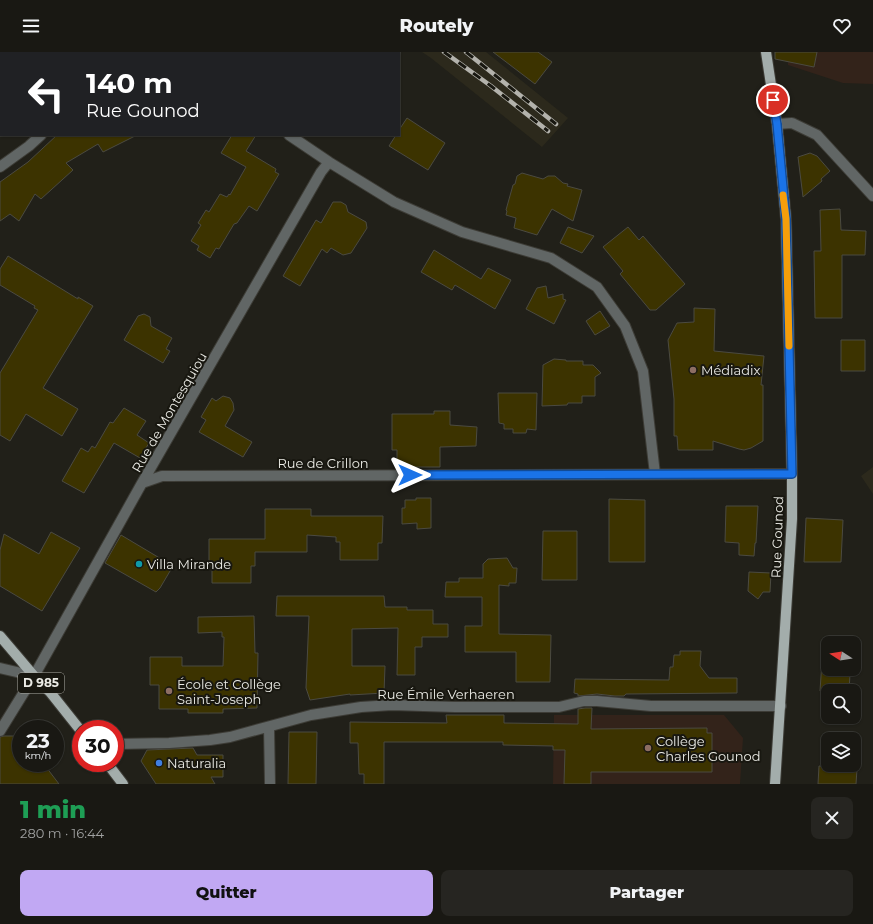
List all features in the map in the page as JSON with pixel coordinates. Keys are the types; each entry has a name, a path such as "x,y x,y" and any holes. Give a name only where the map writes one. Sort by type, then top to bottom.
{"main road":[{"name":"Rue Gounod","path":"766,52 777,124 786,219 792,474 792,519 775,784"},
{"name":"D 985","path":"0,636 34,676 50,692 72,720"},
{"path":"114,772 123,784"}],"street":[{"path":"777,124 792,123 817,135 873,196"},
{"path":"0,167 29,146 40,136"},
{"path":"290,136 329,162 394,202 462,232 551,258 597,287 625,326 643,371 655,474"},
{"name":"Rue de Montesquiou","path":"0,731 34,676 142,483 321,172 329,162"},
{"name":"Rue de Crillon","path":"142,483 162,476 792,474"},
{"path":"0,668 34,676"},
{"name":"Rue Émile Verhaeren","path":"124,744 210,740 230,737 311,715 338,710 392,705 455,707 559,706 597,700 651,706 781,706"},
{"path":"269,727 270,784"}],"shaded area":[{"path":"422,52 486,52 568,118 542,147"},
{"path":"787,52 873,52 873,84 843,83 788,65"},
{"path":"873,467 873,494 861,476"},
{"name":"Collège Charles Gounod","path":"554,715 724,715 743,738 740,784 553,784"}],"building":[{"path":"493,52 538,52 552,62 535,84"},
{"path":"775,52 817,52 814,67 775,59"},
{"path":"407,118 445,143 428,170 389,146 395,136 400,136 400,128"},
{"path":"56,136 135,136 103,152 98,144 66,163 73,170 41,199 35,194 19,221 10,214 0,221 0,182 28,162"},
{"path":"231,136 255,136 246,151 276,169 275,172 279,174 257,211 249,206 237,223 234,224 219,249 216,248 210,258 197,250 199,246 191,241 201,225 198,223 206,210 209,212 220,194 227,197 229,194 230,195 246,167 221,153"},
{"path":"810,153 817,156 830,171 821,179 822,181 803,197 798,157"},
{"path":"522,173 543,179 548,176 555,176 563,183 568,184 567,186 582,190 573,221 552,209 537,235 514,228 516,218 506,215 506,210 513,185 515,184 517,176"},
{"path":"333,202 341,202 346,205 348,212 366,222 367,228 351,253 343,255 331,248 327,253 322,249 300,286 283,276 316,220 321,223"},
{"path":"840,209 841,230 866,231 865,255 842,255 842,318 815,318 814,251 821,251 820,210"},
{"path":"568,227 594,236 582,253 560,243"},
{"path":"628,227 639,240 643,236 685,284 656,310 650,310 620,274 623,271 603,247"},
{"path":"434,250 481,279 488,268 511,280 495,309 455,285 452,290 421,272"},
{"path":"8,256 78,299 78,297 93,306 43,388 78,409 62,436 26,414 10,441 0,435 0,373 38,310 34,308 35,306 0,285 0,269"},
{"path":"546,286 548,298 563,294 563,299 566,300 554,324 526,309 537,288"},
{"name":"Médiadix","path":"694,308 715,309 714,351 764,356 761,385 763,385 763,441 751,448 744,450 713,441 713,450 678,450 677,436 674,436 674,399 668,340 677,323 694,322"},
{"path":"600,311 610,326 595,335 586,321"},
{"path":"144,314 150,317 151,326 172,338 166,349 170,351 163,363 124,340 138,316"},
{"path":"841,340 865,340 865,371 841,371"},
{"path":"554,359 583,361 583,365 593,365 601,373 595,377 595,396 582,396 582,403 542,406 543,365"},
{"path":"498,393 537,393 536,430 527,429 526,433 513,433 513,429 504,429 504,424 499,423"},
{"path":"223,396 230,398 233,403 234,410 225,426 252,442 243,457 199,432 206,420 201,417 212,398 216,401"},
{"path":"124,408 146,421 137,435 149,443 140,458 114,443 84,493 62,481 81,448 88,452 92,446 95,448 110,422 113,423"},
{"path":"434,411 450,411 450,425 477,427 476,446 440,447 440,467 397,467 397,450 392,450 392,414 434,414"},
{"path":"416,498 431,498 431,528 417,529 417,523 402,524 402,508 405,508 405,500 416,500"},
{"path":"609,499 645,500 645,562 609,562"},
{"path":"726,506 758,506 754,556 739,555 739,543 725,542"},
{"path":"265,509 311,509 311,516 383,516 382,543 378,543 378,560 340,560 340,542 336,542 336,537 307,535 307,552 255,552 255,566 251,566 251,583 212,583 212,566 209,566 209,539 265,539"},
{"path":"806,518 843,520 841,562 804,562"},
{"path":"543,531 577,531 577,580 542,580"},
{"path":"51,532 80,548 42,611 0,586 0,550 4,534 39,554"},
{"name":"Villa Mirande","path":"121,535 173,566 156,592 105,563"},
{"path":"507,558 513,568 517,568 516,583 509,583 509,586 499,585 499,634 551,635 550,682 516,682 516,652 465,652 465,626 482,626 482,597 445,597 446,582 459,582 459,578 483,578 483,564 488,559"},
{"path":"749,572 771,573 770,592 763,592 758,599 748,591"},
{"path":"277,596 384,596 385,607 407,607 407,610 433,610 433,624 448,624 448,637 422,637 422,647 415,647 415,675 397,675 398,628 352,629 352,666 385,666 384,693 350,694 310,700 306,688 309,616 276,616"},
{"path":"254,616 255,653 258,653 257,708 223,709 223,713 188,713 188,709 159,709 159,685 150,685 150,657 182,657 182,666 223,666 224,637 222,637 222,632 198,633 198,617"},
{"path":"680,651 701,651 700,666 709,678 737,678 737,693 626,694 624,696 597,694 578,696 578,694 574,693 575,679 669,680 670,667 673,667 674,655 680,655"},
{"path":"821,676 850,676 849,684 821,684 820,691"},
{"path":"592,708 591,729 707,728 707,733 712,733 712,772 591,772 591,784 564,784 565,750 553,750 553,746 503,745 503,742 384,742 384,784 364,784 364,774 359,774 358,743 350,743 350,722 447,723 446,715 504,715 504,723 578,724 578,709"},
{"path":"289,732 317,732 316,784 288,784"},
{"path":"12,736 12,772 50,772 59,784 0,784 0,737"},
{"path":"193,748 197,755 223,755 223,777 211,777 215,784 156,784 141,761 147,750"},
{"path":"819,766 821,766 821,772 857,772 856,784 818,784"}],"railway":[{"path":"444,52 491,86 548,131"},
{"path":"466,52 556,124"}],"slow traffic":[{"path":"783,195 786,219 789,346"}],"place":[{"name":"Médiadix","path":"693,370"},
{"name":"Villa Mirande","path":"139,564"},
{"name":"École et Collège Saint-Joseph","path":"169,691"},
{"name":"Collège Charles Gounod","path":"648,748"},
{"name":"Naturalia","path":"159,763"}],"route":[{"path":"410,475 792,474 786,219 777,124 773,100"}]}
